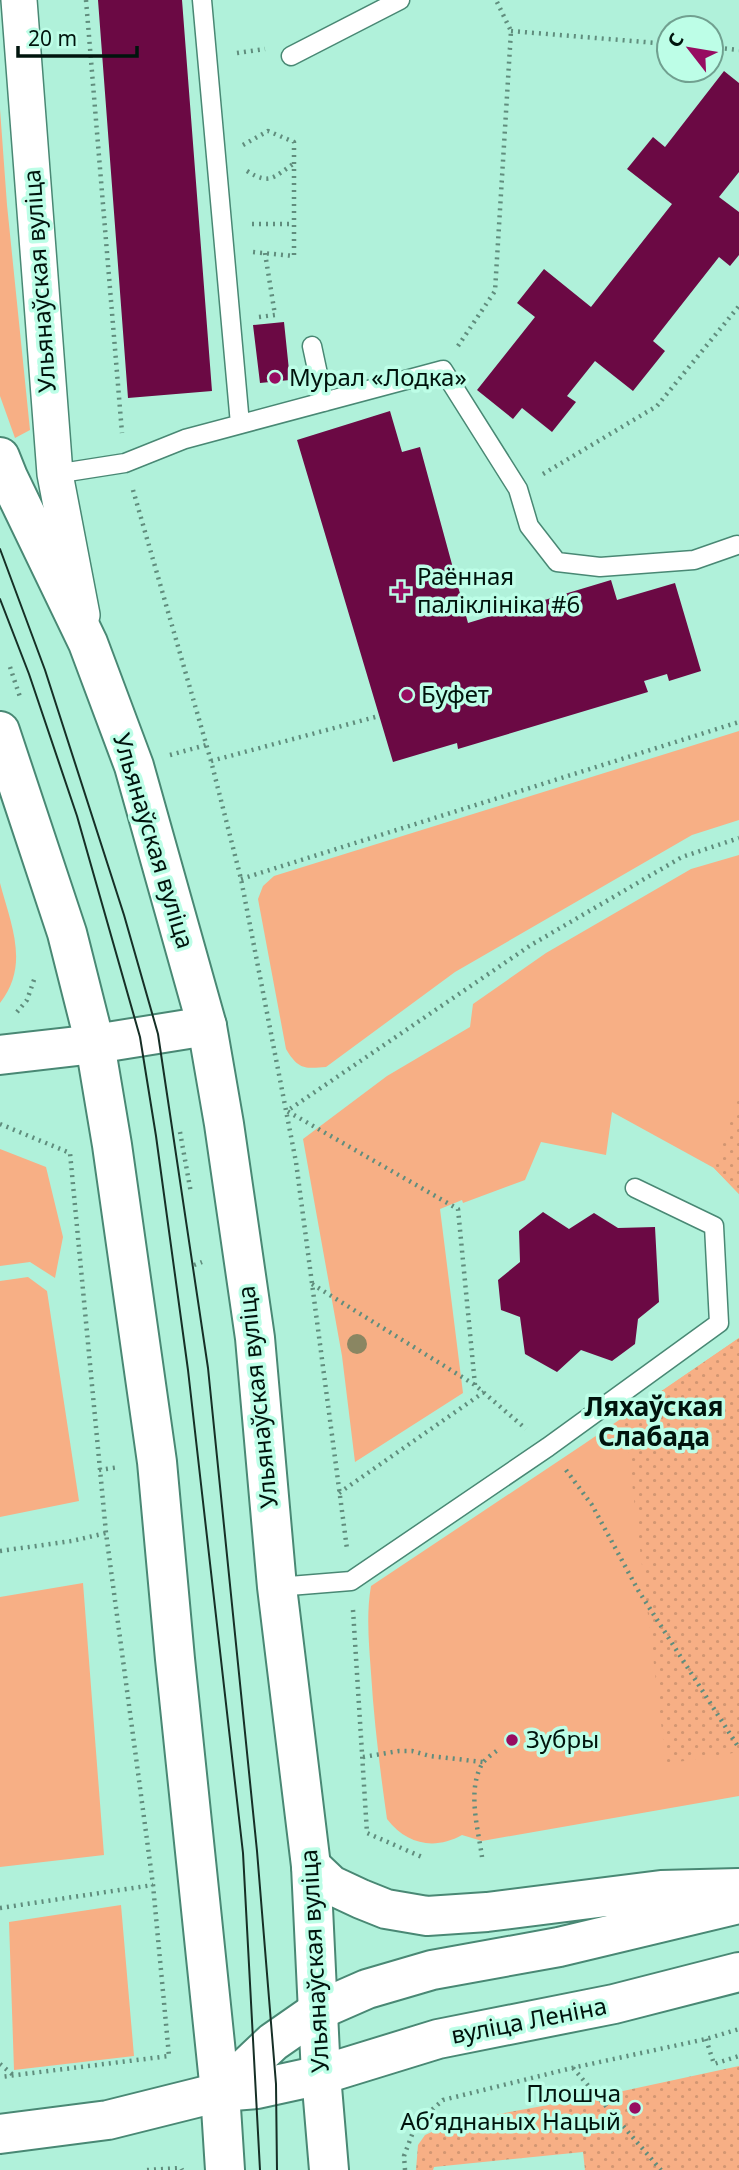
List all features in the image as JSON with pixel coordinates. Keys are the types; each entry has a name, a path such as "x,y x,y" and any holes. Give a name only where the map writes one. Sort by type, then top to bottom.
{"main road":[{"name":"Ульянаўская вуліца","path":"0,457 88,643 134,765 207,1026 255,1338 277,1587 311,1866 321,2075 329,2170"},
{"path":"0,731 67,933 95,1044 112,1145 157,1462 220,2092 225,2170"},
{"path":"0,1055 95,1044 207,1026"},
{"path":"311,1866 331,1885 361,1899 386,1909 427,1916 487,1912 661,1889 739,1888"},
{"path":"0,2134 108,2120 220,2092 273,2042 319,2010 367,1989 432,1970 559,1947 739,1904"},
{"name":"вуліца Леніна","path":"220,2092 257,2089 321,2075 438,2039 614,2004 739,1972"}],"street":[{"name":"Ульянаўская вуліца","path":"19,0 55,474 88,643"}],"lane":[{"path":"202,0 240,424"},
{"path":"290,56 400,0"},
{"path":"312,346 324,402"},
{"path":"55,474 125,463 185,439 443,370 518,489 529,526 556,562 600,567 694,560 737,545"},
{"path":"277,1587 351,1581 548,1447 719,1323 714,1226 635,1188"}],"path":[{"path":"86,0 125,463 211,761 242,879 287,1111 351,1581 367,1833 422,1857"},
{"path":"443,370 495,291 511,30 496,0"},
{"path":"511,30 655,43"},
{"path":"236,42 237,54 273,47 290,56"},
{"path":"240,133 241,146 268,131 294,142 294,256 245,251"},
{"path":"242,173 242,167 260,180 271,180 294,164"},
{"path":"244,224 294,224"},
{"path":"231,321 275,315 265,253"},
{"path":"518,489 657,406 739,306"},
{"path":"211,761 379,716"},
{"path":"242,879 739,722"},
{"path":"287,1111 531,946 682,857 739,838"},
{"path":"287,1111 458,1209 475,1385"},
{"path":"0,1124 70,1153 106,1533 153,1885 169,2056 0,2077"},
{"path":"194,1265 202,1262"},
{"path":"312,1284 475,1385 548,1447 592,1505 638,1590 739,1748"},
{"path":"339,1493 484,1392"},
{"path":"0,1550 72,1541 106,1533"},
{"path":"482,1857 474,1797 483,1762 499,1749"},
{"path":"363,1757 412,1751 430,1756 483,1762"},
{"path":"0,1908 153,1885"},
{"path":"405,2170 404,2156 416,2124 443,2100 739,2029"},
{"path":"706,2039 714,2064 739,2056"},
{"path":"0,2064 13,2075"},
{"path":"572,2067 662,2170"},
{"path":"147,2170 182,2170"}],"shaded area":[{"path":"0,109 30,430 15,438 0,396"},
{"path":"739,731 739,820 692,835 455,972 326,1067 302,1066 290,1056 286,1049 258,899 263,886 274,876"},
{"path":"739,855 739,1194 714,1168 612,1112 606,1155 541,1142 525,1180 440,1209 463,1393 355,1462 342,1356 303,1139 387,1076 470,1027 473,1004 546,953 691,869"},
{"path":"0,883 13,929 16,959 9,989 0,1003"},
{"path":"739,1095 739,1194 714,1168"},
{"path":"0,1149 46,1167 63,1237 55,1278 30,1262 0,1266"},
{"path":"28,1277 47,1291 79,1501 0,1517 0,1281"},
{"path":"739,1338 739,1796 482,1841 462,1835 452,1840 432,1843 403,1835 387,1819 382,1782 369,1640 371,1586"},
{"path":"739,1338 739,1752 666,1764 624,1417"},
{"path":"83,1583 104,1855 0,1867 0,1597"},
{"path":"121,1905 134,2056 14,2070 9,1922"},
{"name":"Плошча Абʼяднаных Нацый","path":"739,2066 739,2170 585,2170 583,2152 416,2170 418,2145 425,2135 454,2122 609,2094"}],"building":[{"path":"98,0 182,0 212,391 128,398"},
{"path":"725,72 739,83 739,172 719,197 739,212 739,255 730,266 719,257 653,341 665,351 633,391 595,361 567,396 576,402 552,432 522,408 513,419 477,390 535,317 517,303 544,269 591,307 672,204 627,169 653,137 665,147 714,84 725,84"},
{"path":"284,322 290,380 260,383 253,325"},
{"name":"Раённая паліклініка #6","path":"390,411 402,452 420,447 468,623 611,580 617,600 675,583 701,671 669,681 667,674 644,681 648,692 458,749 457,743 393,762 297,440"},
{"path":"543,1212 569,1229 594,1213 618,1228 655,1227 659,1302 638,1319 635,1344 612,1361 581,1350 557,1372 525,1354 520,1317 501,1310 498,1280 520,1262 519,1231"}],"tram line":[{"path":"0,549 45,670 124,915 158,1034 208,1368 257,1851 276,2084 277,2170"},
{"path":"0,599 29,674 77,816 140,1037 188,1370 243,1853 260,2170"}],"place":[{"name":"Мурал «Лодка»","path":"275,378"},
{"name":"Раённая паліклініка #6","path":"401,591"},
{"name":"Буфет","path":"407,695"},
{"name":"Зубры","path":"512,1740"},
{"name":"Плошча Абʼяднаных Нацый","path":"635,2108"}],"district":[{"name":"Ляхаўская Слабада","path":"654,1422"}]}
